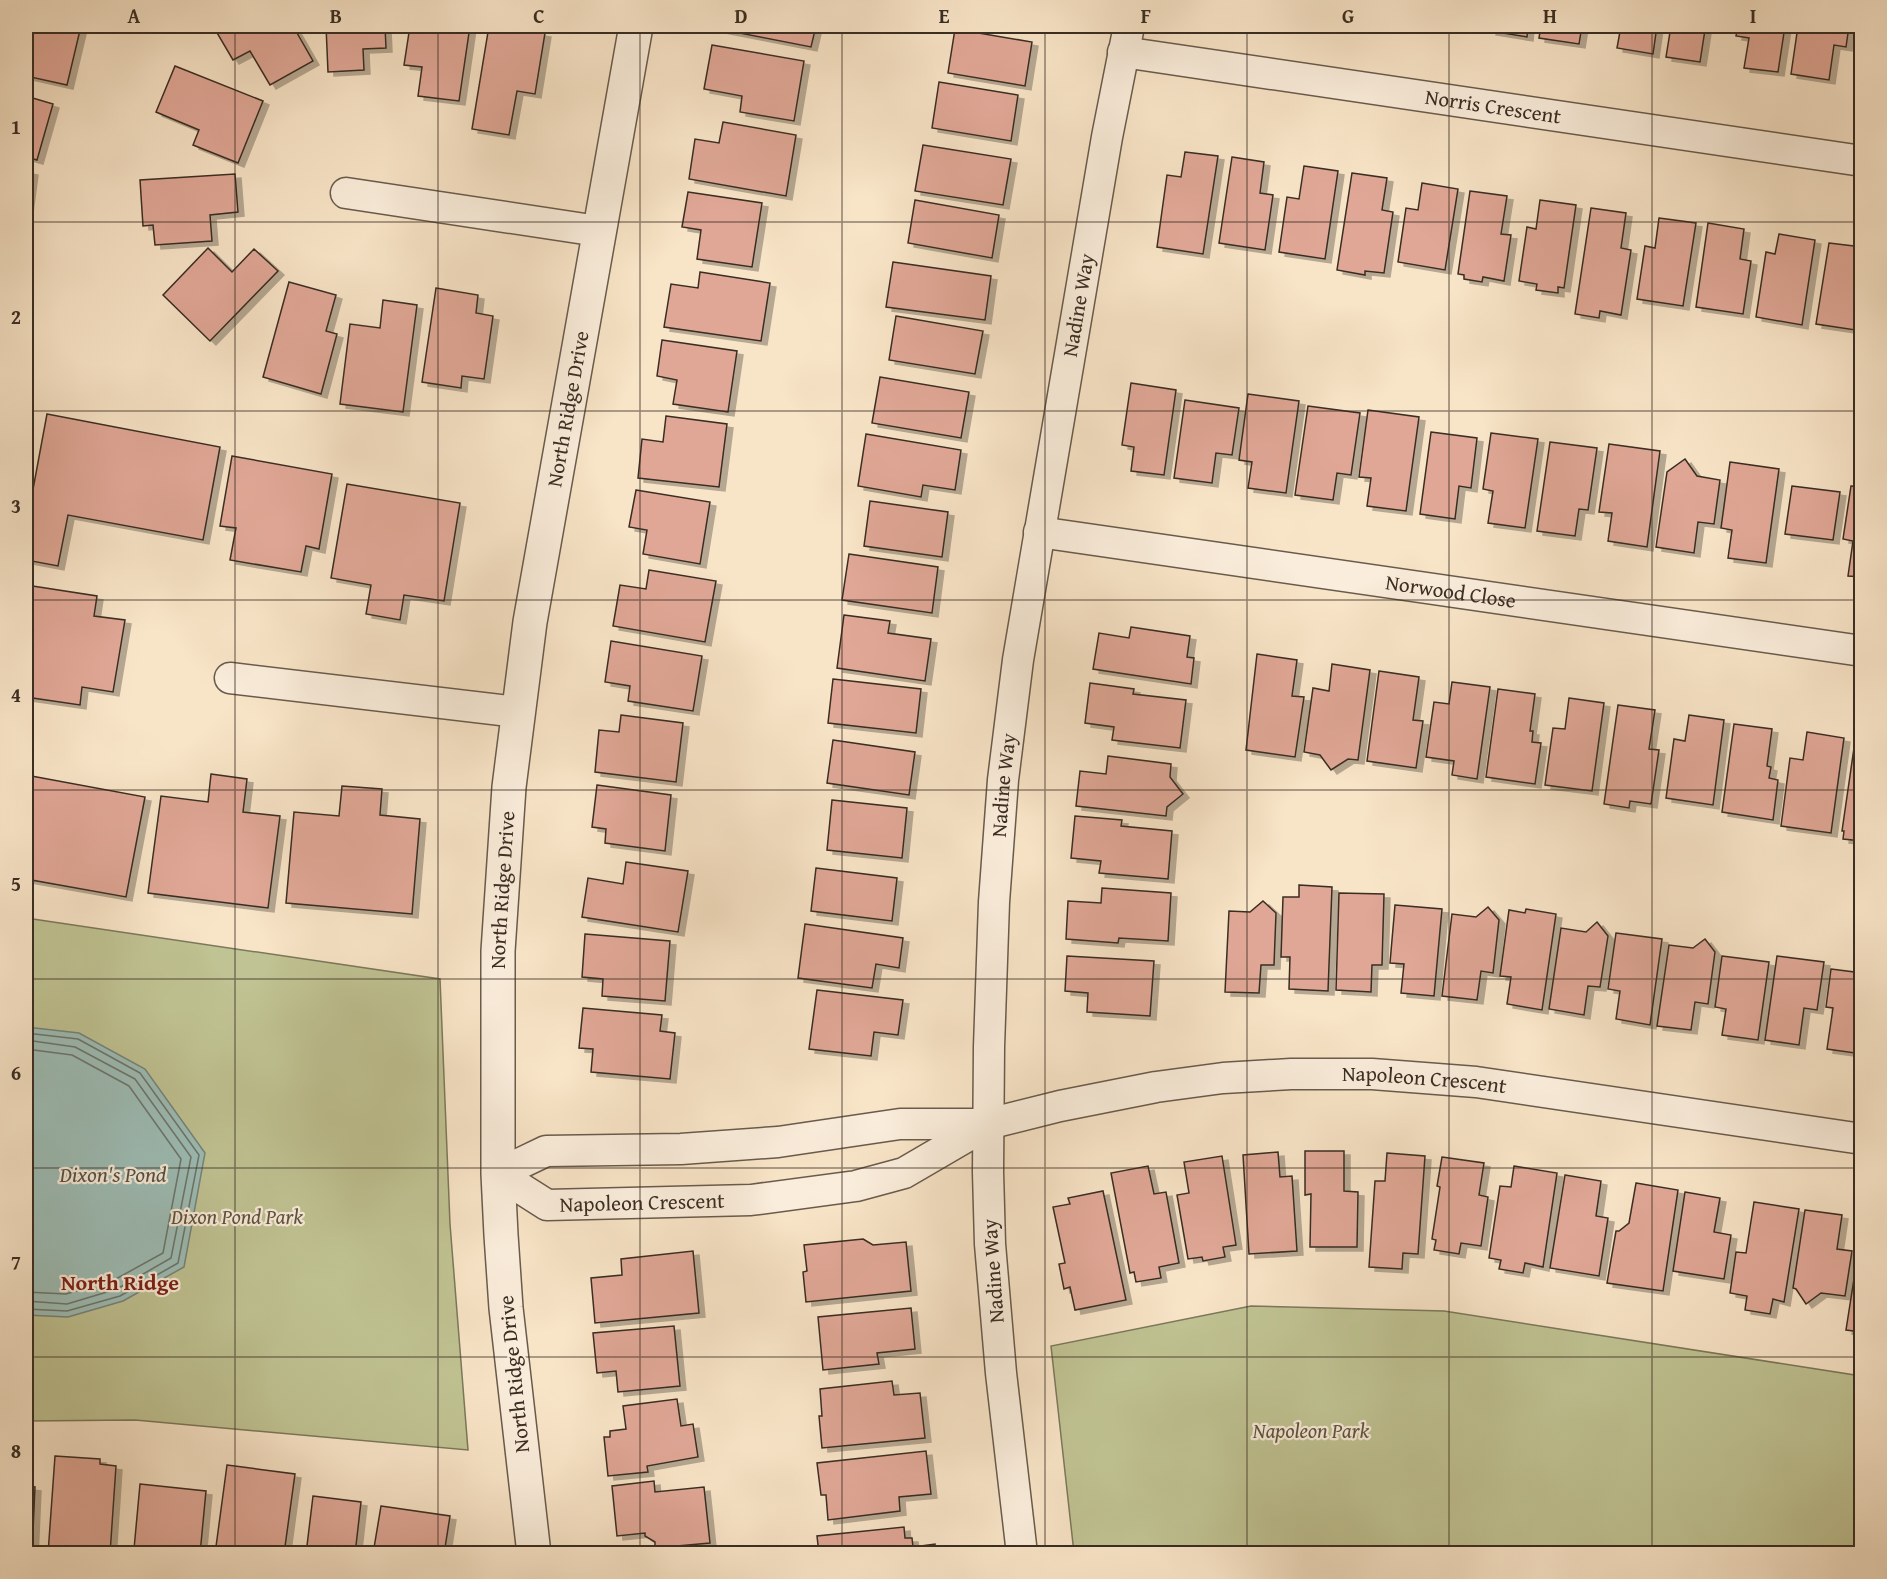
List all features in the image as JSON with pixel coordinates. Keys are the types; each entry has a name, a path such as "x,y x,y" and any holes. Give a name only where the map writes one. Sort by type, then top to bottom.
{"street":[{"name":"North Ridge Drive","path":"534,1554 506,1308 498,1174 498,951 510,787 530,621 636,26"},
{"name":"Norris Crescent","path":"1126,39 1862,160"},
{"name":"Nadine Way","path":"1022,1554 1001,1373 990,1244 988,1124 994,902 1000,812 1010,716 1039,532 1126,39"},
{"path":"346,193 598,231"},
{"name":"Norwood Close","path":"1039,532 1862,651"},
{"path":"230,678 518,712"},
{"name":"Napoleon Crescent","path":"498,1174 546,1151 681,1149 778,1142 900,1124 988,1124 1060,1106 1167,1085 1223,1078 1291,1074 1372,1074 1476,1082 1862,1139"},
{"name":"Napoleon Crescent","path":"498,1174 547,1205 751,1200 856,1186 904,1173 988,1124"}],"green space":[{"name":"Dixon Pond Park","path":"26,918 440,979 450,1224 468,1450 135,1420 26,1421"},
{"name":"Napoleon Park","path":"1251,1306 1444,1311 1861,1376 1861,1553 1074,1553 1051,1346"}],"water":[{"name":"Dixon's Pond","path":"26,1027 79,1033 145,1069 205,1153 184,1267 123,1301 68,1317 26,1315"}],"building":[{"path":"26,26 81,26 67,85 26,76"},
{"path":"213,26 293,26 313,61 270,85 250,51 233,60"},
{"path":"326,26 385,26 386,48 363,49 364,70 328,72"},
{"path":"410,26 470,26 459,101 418,96 422,67 404,65"},
{"path":"489,26 504,26 545,33 535,94 517,91 509,135 472,129"},
{"path":"715,26 816,26 811,47 714,28"},
{"path":"1491,26 1528,26 1527,37 1490,31"},
{"path":"1541,26 1582,26 1579,44 1539,38"},
{"path":"1621,26 1657,26 1653,54 1617,48"},
{"path":"1671,26 1711,26 1705,30 1700,62 1666,57"},
{"path":"1738,26 1785,26 1778,72 1744,68 1749,38 1736,36"},
{"path":"1798,26 1849,26 1846,47 1834,45 1829,80 1791,74"},
{"path":"955,29 1032,42 1025,86 948,73"},
{"path":"712,45 804,61 794,121 740,112 742,96 704,89"},
{"path":"175,66 263,101 238,163 193,145 199,130 156,112"},
{"path":"939,82 1018,95 1011,141 932,128"},
{"path":"26,96 53,104 37,160 26,157"},
{"path":"723,122 796,135 786,196 689,179 695,139 719,143"},
{"path":"923,145 1011,159 1003,205 915,191"},
{"path":"1185,152 1218,156 1203,254 1157,247 1167,175 1181,177"},
{"path":"1232,157 1264,162 1260,193 1273,195 1265,250 1219,243"},
{"path":"1304,166 1338,171 1325,259 1279,252 1287,197 1299,199"},
{"path":"26,170 32,171 26,216"},
{"path":"1352,173 1387,178 1382,210 1393,212 1384,273 1365,271 1365,275 1337,270"},
{"path":"235,174 238,212 210,215 212,241 155,245 153,225 143,226 140,180"},
{"path":"1422,183 1458,189 1445,270 1398,262 1406,208 1418,210"},
{"path":"1470,191 1507,196 1501,234 1511,235 1504,281 1483,277 1482,282 1464,279 1464,275 1458,274"},
{"path":"688,192 762,203 752,267 697,259 701,230 682,227"},
{"path":"915,200 999,215 992,258 908,243"},
{"path":"1540,200 1576,205 1564,288 1558,287 1558,293 1536,290 1537,284 1519,281 1527,227 1536,229"},
{"path":"1591,208 1626,213 1621,248 1631,250 1621,315 1600,311 1599,318 1575,314"},
{"path":"1659,218 1696,223 1683,306 1637,299 1645,246 1655,248"},
{"path":"1708,223 1744,229 1740,259 1751,261 1743,314 1696,307"},
{"path":"1779,234 1815,240 1802,325 1756,317 1766,252 1775,254"},
{"path":"1829,243 1862,247 1860,275 1862,275 1862,331 1816,324"},
{"path":"208,248 232,272 254,249 278,271 210,341 163,295"},
{"path":"893,262 991,276 985,320 886,307"},
{"path":"700,272 770,283 761,341 664,327 671,284 698,288"},
{"path":"289,282 336,295 326,331 337,334 321,394 263,377"},
{"path":"436,288 478,295 476,313 493,316 484,379 462,376 461,388 422,382"},
{"path":"383,300 417,305 403,412 340,404 350,324 380,328"},
{"path":"896,316 983,331 975,374 889,360"},
{"path":"662,340 737,351 728,412 673,404 677,380 657,376"},
{"path":"880,377 969,392 961,438 872,423"},
{"path":"1131,383 1176,390 1164,475 1131,471 1134,447 1122,445"},
{"path":"1248,394 1299,401 1286,493 1248,488 1252,462 1239,460"},
{"path":"1185,400 1239,408 1232,455 1216,453 1212,483 1174,478"},
{"path":"1308,406 1360,413 1351,475 1337,473 1333,500 1295,495"},
{"path":"1368,410 1419,417 1406,511 1367,506 1371,478 1359,477"},
{"path":"47,414 220,447 203,540 68,515 58,566 26,560 26,527"},
{"path":"666,416 727,424 719,487 638,478 642,439 663,442"},
{"path":"1431,432 1477,438 1471,488 1459,486 1455,519 1420,514"},
{"path":"1491,433 1538,439 1525,528 1488,523 1493,491 1483,489"},
{"path":"866,434 961,450 955,490 923,485 921,497 858,486"},
{"path":"1550,442 1597,448 1588,510 1579,509 1575,536 1537,531"},
{"path":"1609,444 1660,451 1647,547 1608,541 1612,513 1599,512"},
{"path":"232,456 332,474 319,549 306,546 301,572 230,560 236,528 220,526"},
{"path":"1685,459 1697,476 1720,480 1714,524 1698,522 1694,553 1656,547 1667,472"},
{"path":"1730,462 1779,469 1766,563 1728,558 1732,530 1721,528"},
{"path":"347,484 460,503 444,601 404,595 400,620 366,614 371,585 331,578"},
{"path":"1792,486 1840,492 1833,540 1785,534"},
{"path":"1851,486 1862,487 1862,577 1848,576 1853,541 1843,539"},
{"path":"636,490 710,502 700,564 643,554 647,530 629,527"},
{"path":"870,501 948,512 942,557 864,546"},
{"path":"849,554 938,567 932,613 842,600"},
{"path":"649,570 716,581 705,642 613,626 620,585 646,589"},
{"path":"26,585 97,596 94,616 125,620 113,692 82,687 80,705 26,697"},
{"path":"844,615 890,621 888,633 931,639 925,681 837,668"},
{"path":"1131,627 1190,636 1187,657 1194,658 1191,684 1093,669 1099,633 1129,638"},
{"path":"611,641 702,656 693,711 628,701 630,686 605,682"},
{"path":"1257,654 1297,660 1292,696 1304,697 1295,757 1246,750"},
{"path":"1332,664 1370,670 1358,760 1348,759 1331,770 1320,755 1304,752 1313,688 1329,691"},
{"path":"1379,671 1419,677 1413,720 1423,721 1416,768 1367,761"},
{"path":"833,679 921,689 916,733 828,723"},
{"path":"1452,682 1490,687 1477,779 1452,775 1454,761 1426,757 1434,702 1449,704"},
{"path":"1090,683 1134,689 1133,694 1186,700 1180,748 1112,740 1114,727 1085,723"},
{"path":"1498,689 1535,694 1530,731 1533,731 1532,742 1541,743 1535,784 1486,777"},
{"path":"1569,698 1604,703 1592,791 1545,785 1553,728 1565,729"},
{"path":"1618,705 1655,710 1649,749 1659,750 1651,804 1630,801 1629,808 1604,804"},
{"path":"621,715 683,723 676,782 595,772 599,730 619,732"},
{"path":"1689,715 1724,720 1713,805 1666,798 1674,739 1685,741"},
{"path":"1734,724 1772,729 1767,766 1771,767 1769,778 1778,780 1773,820 1722,812"},
{"path":"1807,732 1844,738 1831,833 1781,826 1790,758 1803,760"},
{"path":"833,740 915,752 909,795 827,783"},
{"path":"1855,741 1862,742 1862,841 1843,839 1844,831 1842,831"},
{"path":"1108,756 1171,764 1170,777 1183,794 1167,807 1166,816 1076,806 1080,771 1106,774"},
{"path":"211,774 247,779 243,812 280,816 268,908 148,893 161,796 208,802"},
{"path":"26,775 145,797 126,897 26,879"},
{"path":"597,785 671,795 665,851 605,843 606,829 592,827"},
{"path":"342,786 382,789 380,815 420,819 412,914 286,903 294,812 339,816"},
{"path":"832,800 907,808 902,858 827,850"},
{"path":"1075,816 1122,820 1121,826 1172,831 1168,879 1099,873 1101,861 1071,858"},
{"path":"626,862 688,871 678,932 582,917 588,878 623,884"},
{"path":"816,868 897,878 892,921 811,911"},
{"path":"1299,885 1332,887 1328,991 1289,989 1290,957 1281,957 1283,897 1299,897"},
{"path":"1102,888 1171,893 1168,941 1119,938 1118,943 1066,939 1068,901 1101,903"},
{"path":"1339,893 1384,894 1382,965 1372,965 1371,992 1336,990"},
{"path":"1263,901 1276,913 1274,965 1261,965 1259,993 1225,992 1229,911 1250,912"},
{"path":"1395,905 1442,909 1434,996 1401,993 1404,964 1390,963"},
{"path":"1488,907 1499,920 1493,973 1481,971 1477,1000 1442,996 1452,914 1476,917"},
{"path":"1526,909 1556,914 1542,1010 1507,1004 1511,977 1500,976 1509,910 1525,913"},
{"path":"1597,922 1608,936 1600,987 1588,986 1584,1015 1549,1009 1561,928 1586,932"},
{"path":"805,924 903,938 899,968 876,964 872,988 798,978"},
{"path":"1616,933 1662,939 1650,1025 1616,1019 1620,991 1608,989"},
{"path":"585,934 670,941 665,1001 602,996 603,979 582,977"},
{"path":"1705,939 1715,952 1708,1004 1695,1002 1691,1030 1657,1026 1669,945 1693,948"},
{"path":"1067,956 1154,961 1150,1016 1087,1012 1088,993 1065,991"},
{"path":"1722,956 1769,962 1758,1040 1722,1035 1726,1009 1715,1007"},
{"path":"1777,956 1824,962 1817,1010 1804,1008 1799,1045 1765,1040"},
{"path":"1831,969 1862,973 1862,1054 1827,1049 1833,1008 1826,1007"},
{"path":"817,990 903,1000 898,1035 874,1032 871,1056 809,1049"},
{"path":"583,1008 662,1015 660,1031 675,1033 670,1079 591,1072 593,1049 579,1048"},
{"path":"1305,1151 1344,1151 1344,1191 1358,1192 1357,1247 1310,1247 1311,1194 1305,1195"},
{"path":"1278,1152 1280,1177 1292,1176 1297,1251 1249,1254 1243,1155"},
{"path":"1387,1153 1425,1156 1418,1254 1403,1253 1402,1269 1369,1267 1375,1181 1385,1181"},
{"path":"1222,1156 1236,1245 1223,1247 1225,1257 1203,1261 1202,1257 1188,1259 1177,1195 1189,1193 1184,1162"},
{"path":"1442,1157 1484,1163 1479,1195 1488,1197 1481,1246 1461,1243 1459,1254 1434,1250 1436,1240 1432,1239"},
{"path":"1148,1166 1154,1194 1166,1192 1179,1263 1159,1267 1161,1278 1136,1282 1134,1272 1130,1273 1111,1173"},
{"path":"1514,1166 1557,1173 1543,1267 1525,1263 1523,1273 1499,1269 1501,1260 1489,1258 1500,1186 1511,1187"},
{"path":"1565,1175 1601,1181 1596,1216 1608,1218 1599,1276 1550,1268"},
{"path":"1636,1183 1678,1190 1663,1291 1607,1283 1616,1231 1629,1223"},
{"path":"1103,1191 1126,1300 1075,1310 1070,1287 1064,1289 1059,1264 1065,1263 1053,1207 1070,1204 1068,1198"},
{"path":"1685,1192 1720,1198 1714,1232 1731,1235 1724,1279 1673,1271"},
{"path":"1754,1202 1799,1209 1784,1302 1773,1299 1770,1314 1745,1310 1747,1296 1730,1293 1736,1252 1746,1253"},
{"path":"1805,1210 1842,1215 1837,1249 1852,1251 1845,1296 1821,1293 1806,1304 1793,1288"},
{"path":"863,1239 873,1245 906,1242 911,1291 806,1302 803,1272 807,1271 804,1245"},
{"path":"693,1251 699,1313 595,1323 591,1278 622,1275 621,1259"},
{"path":"1858,1253 1862,1254 1862,1332 1846,1330"},
{"path":"911,1308 915,1349 877,1353 879,1364 823,1370 818,1317"},
{"path":"674,1326 680,1386 618,1392 616,1371 597,1373 593,1333"},
{"path":"892,1381 894,1395 920,1393 925,1438 822,1448 819,1416 822,1416 820,1389"},
{"path":"677,1399 681,1426 693,1424 698,1457 647,1466 648,1472 608,1476 604,1437 610,1437 610,1431 626,1429 623,1406"},
{"path":"926,1451 931,1494 899,1497 900,1511 828,1520 826,1495 821,1495 817,1463"},
{"path":"55,1456 100,1459 100,1464 116,1466 110,1554 48,1554"},
{"path":"227,1465 295,1474 284,1554 215,1554"},
{"path":"654,1481 655,1492 704,1487 710,1543 655,1548 655,1542 645,1536 645,1533 617,1536 612,1486"},
{"path":"140,1484 206,1491 200,1554 164,1554 134,1549"},
{"path":"26,1486 35,1487 32,1554 26,1554"},
{"path":"313,1496 361,1502 355,1554 306,1554"},
{"path":"381,1506 450,1516 444,1554 373,1554"},
{"path":"904,1527 905,1538 912,1538 913,1547 935,1544 935,1554 819,1554 817,1536"}],"district":[{"name":"North Ridge","path":"120,1282"}]}
